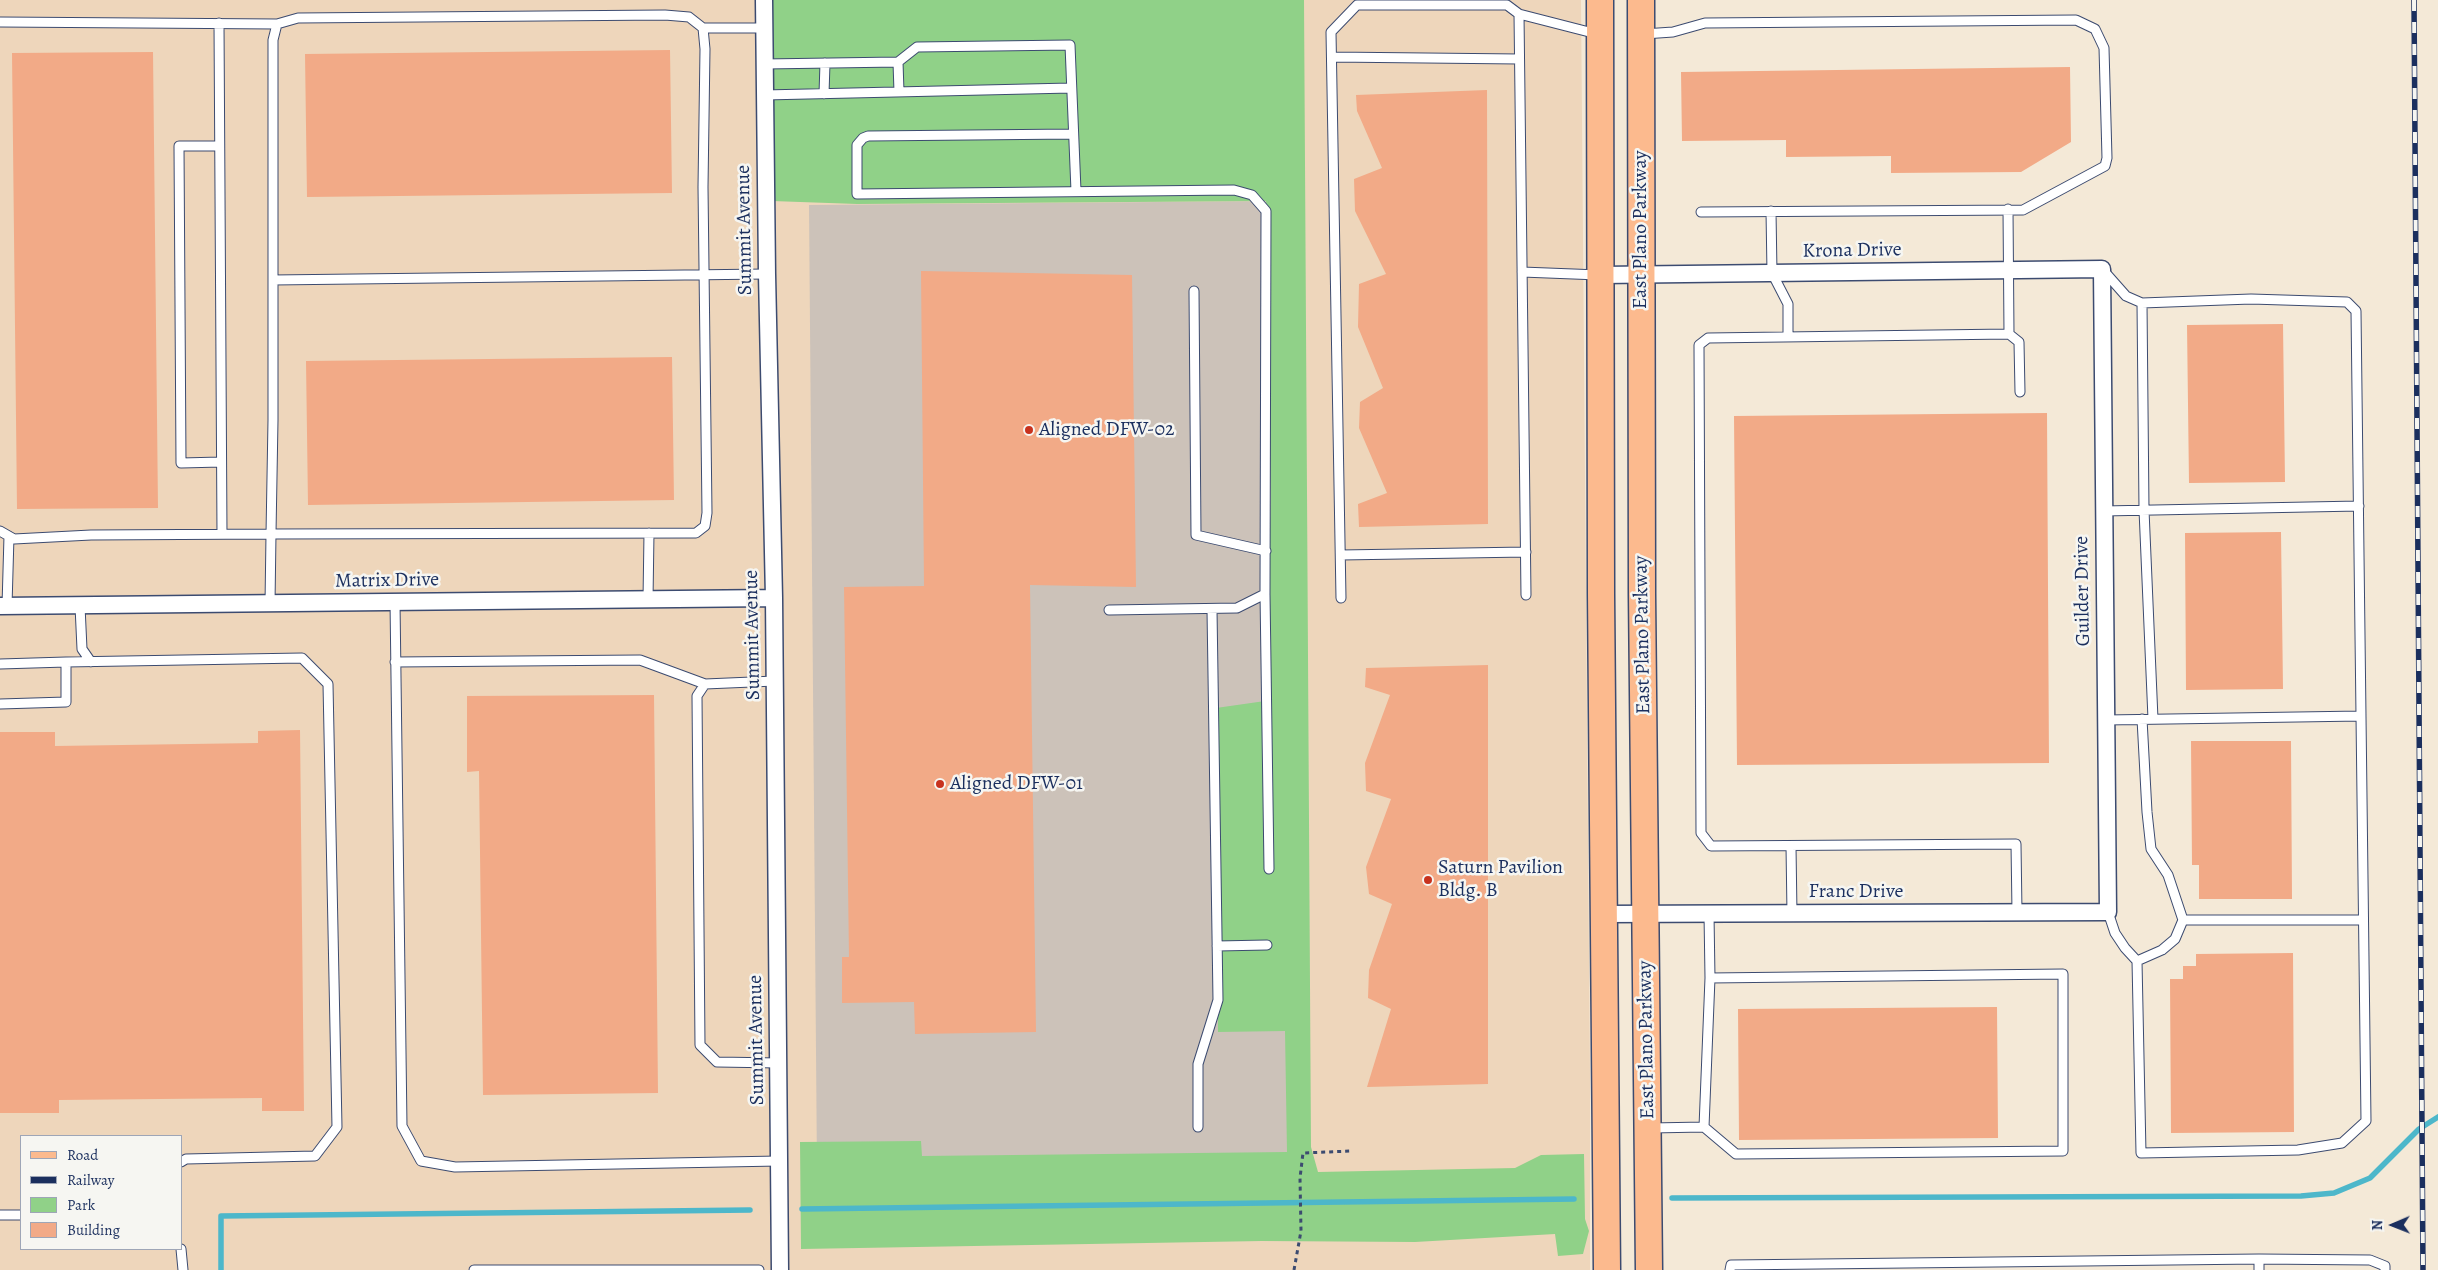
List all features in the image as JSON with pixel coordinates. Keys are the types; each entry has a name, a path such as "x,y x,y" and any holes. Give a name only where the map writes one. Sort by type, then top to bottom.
{"main road":[{"name":"East Plano Parkway","path":"1600,0 1602,275 1601,594 1607,1270"},
{"name":"East Plano Parkway","path":"1640,0 1642,594 1649,1270"},
{"path":"1600,35 1641,34"},
{"path":"1601,594 1642,594"},
{"path":"1606,1203 1648,1202"}],"street":[{"name":"Summit Avenue","path":"764,0 766,274 774,598 780,1270"},
{"name":"Krona Drive","path":"1602,275 2102,269"},
{"name":"Guilder Drive","path":"2102,269 2108,912"},
{"name":"Matrix Drive","path":"3,606 774,598"},
{"name":"Franc Drive","path":"1603,914 2108,912"}],"lane":[{"path":"1341,598 1331,32 1357,5 1506,5 1519,14 1600,35"},
{"path":"1519,14 1526,595"},
{"path":"0,22 277,24 298,18 665,16 689,18 703,28 764,28"},
{"path":"1641,34 1673,32 1705,23 2066,20 2085,22 2095,28 2101,37 2105,58 2107,158 2105,166 2023,210 1701,212"},
{"path":"218,23 222,534"},
{"path":"270,604 273,280 272,40 277,24"},
{"path":"0,531 14,539 91,535 696,532 705,526 707,514 703,275 703,28"},
{"path":"764,64 898,62 917,47 1070,45 1076,191"},
{"path":"1332,57 1520,59"},
{"path":"898,62 899,92"},
{"path":"824,94 825,63"},
{"path":"764,95 1071,88"},
{"path":"1074,134 868,136 863,138 857,145 857,194 1234,190 1252,195 1266,211 1265,594 1269,868"},
{"path":"219,146 179,146 181,462 222,462"},
{"path":"2008,209 2009,334"},
{"path":"1771,211 1772,273 1788,304 1788,336"},
{"path":"2102,269 2126,296 2142,303 2251,299 2347,302 2356,311 2366,1121 2342,1143 2298,1150 2141,1153 2137,961 2115,933 2108,912"},
{"path":"1522,272 1602,275"},
{"path":"273,280 766,274"},
{"path":"1194,291 1196,535 1266,551"},
{"path":"2142,303 2144,510 2152,719"},
{"path":"2017,912 2016,844 1711,846 1701,833 1699,345 1708,338 2009,334 2019,342 2020,392"},
{"path":"2104,511 2359,506"},
{"path":"648,600 649,532"},
{"path":"3,606 9,536"},
{"path":"1341,555 1526,552"},
{"path":"1109,610 1212,610 1237,608 1265,594"},
{"path":"395,602 402,1126 420,1160 455,1167 780,1161"},
{"path":"80,606 82,649 92,662"},
{"path":"1198,1127 1198,1064 1218,1000 1212,610"},
{"path":"0,664 302,658 328,684 337,1127 315,1156 186,1159 182,1161"},
{"path":"395,662 640,660 705,684 775,681"},
{"path":"0,704 66,702 66,662"},
{"path":"705,684 697,696 700,1045 718,1062 779,1062"},
{"path":"2106,720 2360,716"},
{"path":"2137,961 2162,950 2175,940 2183,920 2168,875 2151,849 2142,719"},
{"path":"1791,846 1792,914"},
{"path":"1704,1127 1710,978 1709,914"},
{"path":"2183,920 2363,920"},
{"path":"1217,946 1267,945"},
{"path":"1648,1128 1704,1127 1736,1154 2063,1151 2063,974 1710,978"},
{"path":"0,1215 20,1214"},
{"path":"181,1250 183,1270"},
{"path":"1730,1270 1730,1265 2259,1259 2370,1260 2385,1266 2385,1270"},
{"path":"2259,1259 2259,1270"},
{"path":"474,1270 759,1270"}],"path":[{"path":"1294,1270 1301,1230 1300,1178 1303,1153 1352,1151"}],"shaded area":[{"path":"0,0 1581,0 1590,1270 0,1270"},
{"path":"1280,201 1288,1168 817,1171 809,205"}],"green space":[{"path":"771,0 1304,0 1311,1147 1318,1172 1515,1168 1541,1155 1584,1154 1585,1219 1589,1231 1583,1254 1558,1256 1555,1234 1415,1242 1262,1241 801,1249 800,1142 921,1141 922,1156 1287,1152 1285,1031 1218,1032 1216,708 1265,701 1271,496 1266,201 857,204 772,201"}],"building":[{"path":"670,50 672,193 307,197 305,54"},
{"path":"153,52 158,508 17,509 12,53"},
{"path":"2070,67 2071,142 2021,172 1891,173 1891,156 1786,157 1786,140 1682,141 1681,72"},
{"path":"1487,90 1488,524 1359,527 1358,504 1387,493 1359,428 1360,402 1383,388 1358,327 1359,284 1386,274 1355,211 1354,179 1382,168 1357,111 1356,95"},
{"path":"921,271 1132,275 1136,587 1030,585 1036,1032 915,1034 914,1002 842,1003 842,957 849,957 844,587 924,586"},
{"path":"2283,324 2285,482 2189,483 2187,325"},
{"path":"672,357 674,500 308,505 306,361"},
{"path":"2047,413 2049,763 1737,765 1734,416"},
{"path":"2281,532 2283,689 2186,690 2185,533"},
{"name":"Saturn Pavilion Bldg. B","path":"1488,665 1488,1084 1367,1087 1391,1009 1368,998 1369,970 1392,904 1369,894 1366,867 1391,799 1366,791 1365,763 1390,695 1365,687 1366,668"},
{"path":"654,695 658,1093 483,1095 479,771 467,772 467,696"},
{"path":"300,730 304,1111 262,1111 262,1098 59,1100 59,1113 0,1113 0,732 55,732 55,746 258,743 258,731"},
{"path":"2191,741 2291,741 2292,899 2199,899 2199,865 2192,865"},
{"path":"2293,953 2294,1132 2171,1133 2170,979 2183,979 2183,966 2196,966 2196,954"},
{"path":"1997,1007 1998,1138 1739,1140 1738,1009"}],"waterway":[{"path":"1672,1198 2301,1196 2334,1193 2370,1178 2419,1129 2438,1117"},
{"path":"802,1209 1574,1199"},
{"path":"221,1270 221,1216 750,1210"}],"railway":[{"path":"2414,0 2423,1270"}],"place":[{"name":"Aligned DFW-02","path":"1029,430"},
{"name":"Aligned DFW-01","path":"940,784"},
{"name":"Saturn Pavilion Bldg. B","path":"1428,880"}]}
